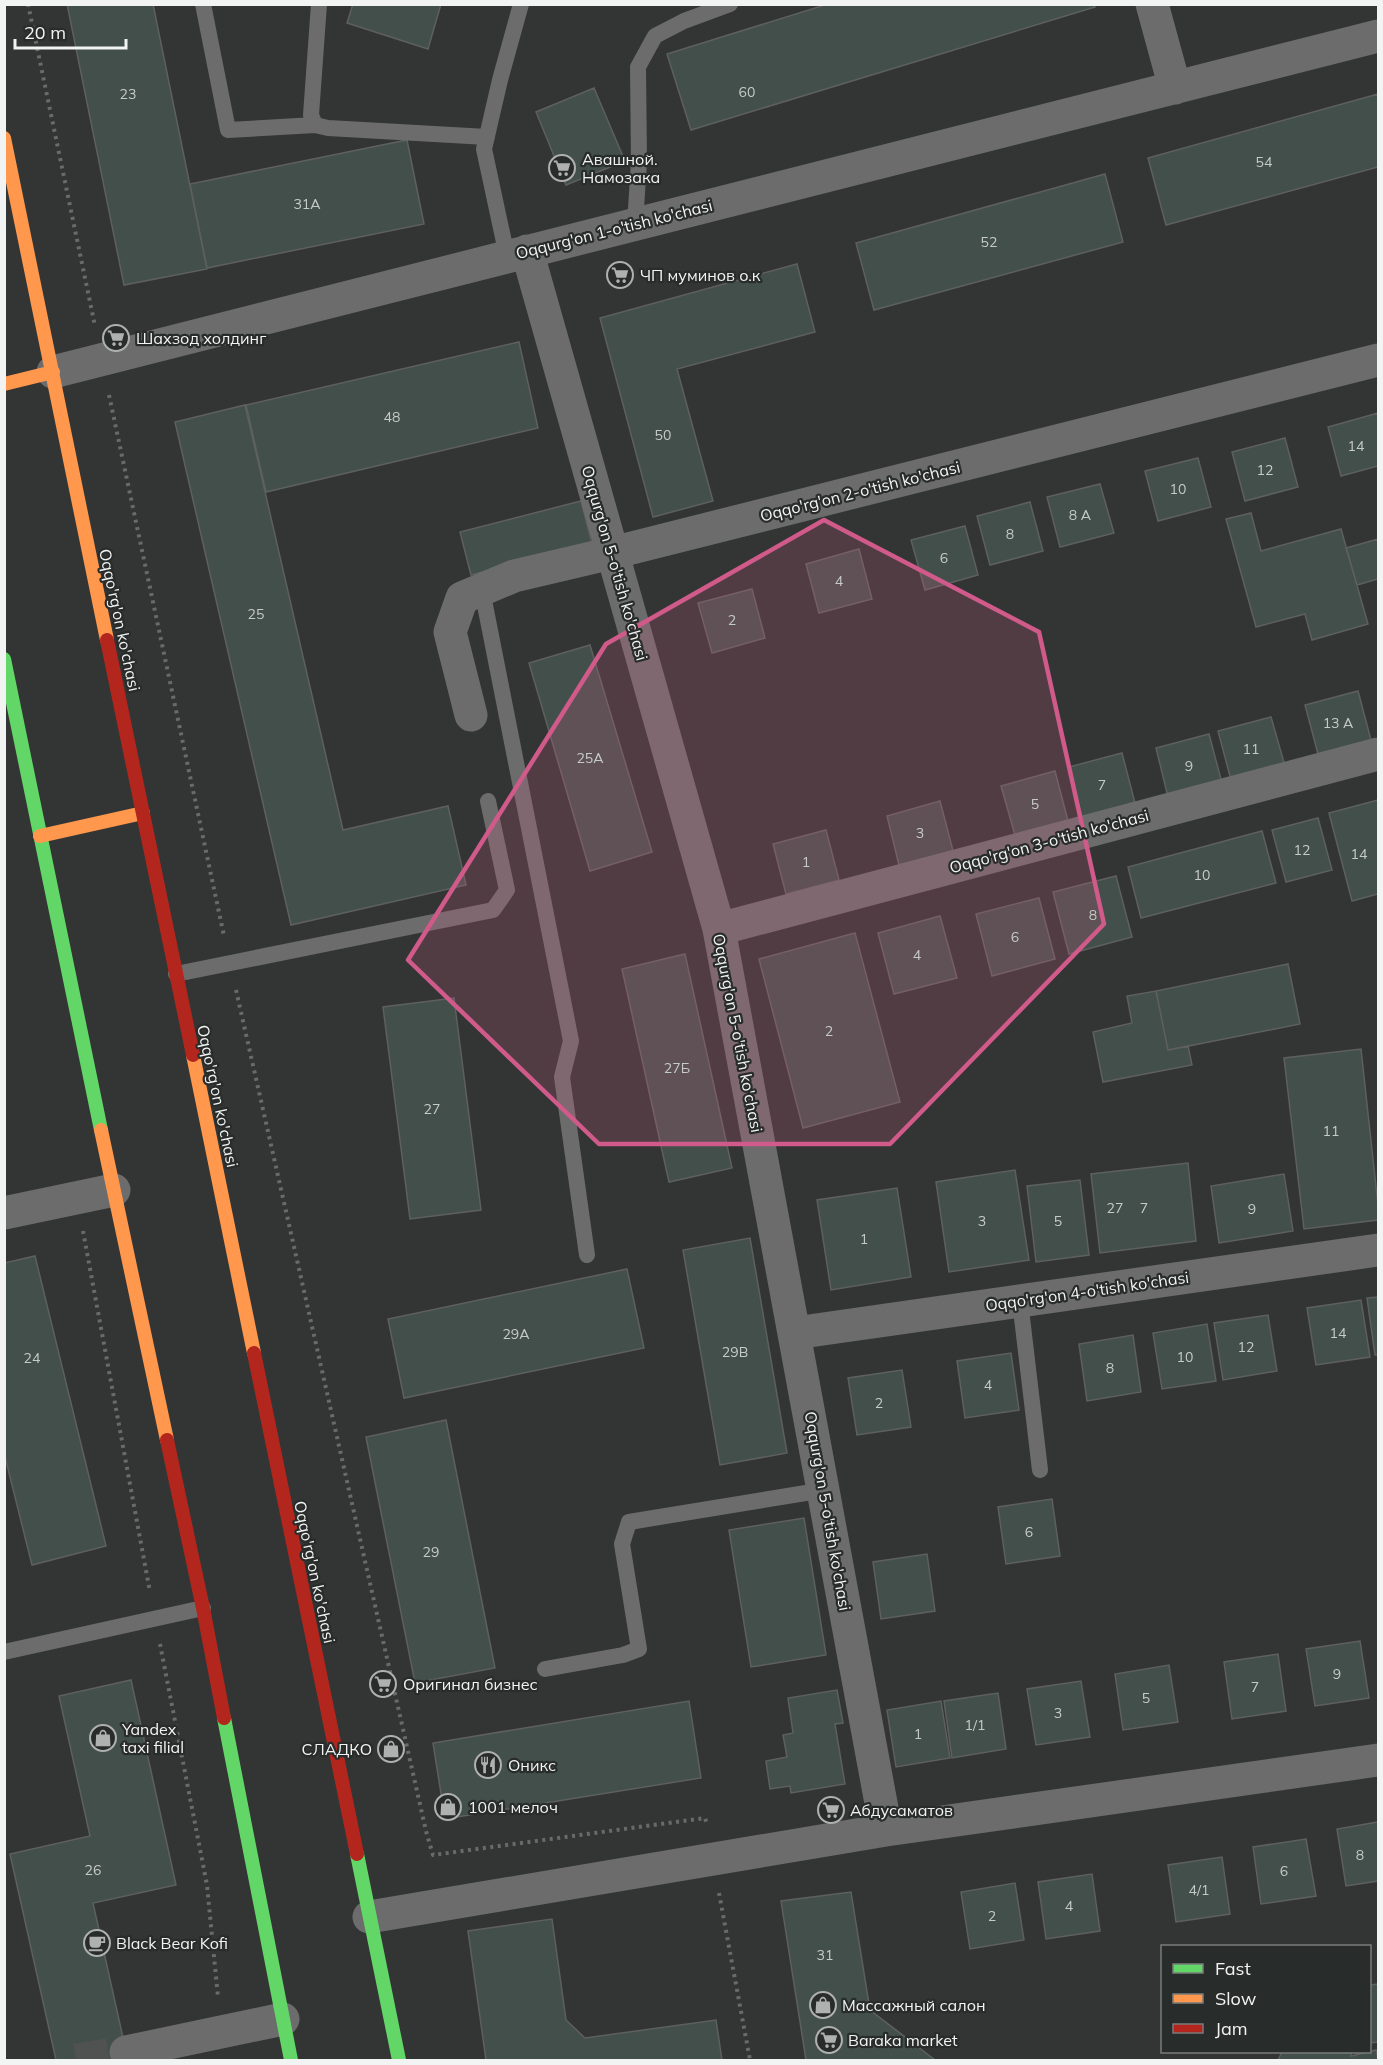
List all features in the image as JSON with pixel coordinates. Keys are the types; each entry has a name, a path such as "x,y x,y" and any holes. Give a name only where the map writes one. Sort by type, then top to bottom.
{"main road":[{"name":"Oqqo'rg'on ko'chasi","path":"4,138 399,2061"},
{"path":"4,384 53,372"},
{"path":"4,659 203,1608 291,2061"},
{"path":"40,836 143,813"}],"street":[{"path":"1152,4 1175,88"},
{"name":"Oqqurg'on 1-o'tish ko'chasi","path":"53,372 1378,36"},
{"name":"Oqqurg'on 5-o'tish ko'chasi","path":"517,254 612,553 718,929 886,1830"},
{"name":"Oqqo'rg'on 2-o'tish ko'chasi","path":"471,715 450,632 462,598 514,576 1378,360"},
{"name":"Oqqo'rg'on 3-o'tish ko'chasi","path":"718,929 1378,753"},
{"path":"4,1213 114,1190"},
{"name":"Oqqo'rg'on 4-o'tish ko'chasi","path":"795,1333 1378,1250"},
{"path":"369,1917 886,1830 1378,1760"},
{"path":"126,2052 283,2019"}],"lane":[{"path":"202,4 228,130 315,125 328,128 487,137"},
{"path":"315,125 311,115 319,4"},
{"path":"517,254 484,149 521,4"},
{"path":"635,224 639,162 638,67 655,36 684,21 730,4"},
{"path":"482,590 571,1041 562,1077 587,1255"},
{"path":"4,747 22,743"},
{"path":"176,974 493,910 507,890 488,801"},
{"path":"1020,1301 1040,1470"},
{"path":"545,1669 639,1649 622,1544 629,1522 824,1490"},
{"path":"4,1652 203,1608"}],"path":[{"path":"28,4 230,963 423,1820 433,1855 705,1818 750,2061"},
{"path":"77,1197 155,1620 207,1885 221,2032"}],"highlighted area":[{"path":"824,520 1039,632 1104,924 890,1144 599,1144 408,960 606,644"}],"building":[{"path":"67,4 153,4 207,269 124,285"},
{"path":"353,4 441,4 428,49 347,23"},
{"path":"828,4 1094,4 1095,7 691,130 667,54"},
{"path":"594,88 625,161 566,185 536,112"},
{"path":"1378,94 1378,167 1166,225 1148,158"},
{"path":"407,140 424,224 207,268 190,184"},
{"path":"1105,174 1123,242 874,310 856,243"},
{"path":"797,264 815,332 677,369 713,501 653,517 600,318"},
{"path":"519,342 538,428 266,492 246,405"},
{"path":"245,405 343,830 448,806 466,885 291,925 175,422"},
{"path":"1378,413 1378,466 1341,476 1328,427"},
{"path":"1285,438 1298,487 1245,501 1232,452"},
{"path":"1198,458 1211,507 1158,521 1145,471"},
{"path":"1100,484 1114,533 1060,547 1047,497"},
{"path":"581,501 592,544 471,575 460,532"},
{"path":"1030,502 1043,551 990,565 977,516"},
{"path":"1251,513 1261,551 1341,529 1368,624 1312,640 1305,614 1256,627 1226,519"},
{"path":"965,526 978,575 925,590 911,540"},
{"path":"1378,539 1378,579 1357,585 1346,548"},
{"path":"859,549 872,599 819,613 806,564"},
{"path":"752,589 765,638 712,653 698,603"},
{"path":"590,645 652,852 590,871 529,663"},
{"path":"1358,691 1371,740 1318,754 1305,705"},
{"path":"1271,717 1285,766 1231,780 1218,731"},
{"path":"1209,734 1222,783 1168,797 1156,748"},
{"path":"1122,753 1135,803 1082,817 1069,767"},
{"path":"1055,771 1068,821 1015,835 1001,786"},
{"path":"1378,800 1378,894 1352,901 1329,813"},
{"path":"940,801 953,851 899,865 887,816"},
{"path":"1318,818 1332,870 1286,882 1272,830"},
{"path":"826,830 839,880 786,894 773,844"},
{"path":"1262,831 1276,883 1141,918 1128,867"},
{"path":"1116,876 1132,937 1069,954 1053,892"},
{"path":"1039,898 1055,959 992,976 976,914"},
{"path":"940,916 957,978 894,994 878,933"},
{"path":"855,933 900,1102 803,1128 759,959"},
{"path":"685,954 732,1168 669,1182 622,969"},
{"path":"1288,964 1300,1024 1168,1050 1156,991"},
{"path":"1156,991 1168,1050 1188,1046 1192,1065 1103,1082 1093,1032 1132,1023 1127,996"},
{"path":"454,998 481,1210 410,1219 383,1007"},
{"path":"1361,1049 1378,1220 1304,1229 1284,1058"},
{"path":"1188,1163 1196,1241 1100,1253 1091,1174"},
{"path":"1015,1170 1029,1260 949,1272 936,1182"},
{"path":"1284,1174 1293,1231 1219,1243 1211,1186"},
{"path":"1080,1180 1089,1255 1036,1262 1027,1186"},
{"path":"897,1188 911,1277 831,1290 817,1200"},
{"path":"750,1238 787,1453 720,1465 683,1250"},
{"path":"35,1256 106,1546 32,1565 4,1453 4,1263"},
{"path":"627,1269 644,1348 404,1398 388,1319"},
{"path":"1378,1297 1378,1355 1375,1355 1367,1298"},
{"path":"1361,1300 1370,1357 1316,1365 1307,1308"},
{"path":"1268,1315 1277,1371 1223,1380 1214,1323"},
{"path":"1207,1324 1216,1381 1162,1389 1153,1333"},
{"path":"1133,1335 1141,1392 1087,1401 1079,1344"},
{"path":"1011,1353 1019,1410 965,1418 957,1361"},
{"path":"902,1370 911,1427 857,1435 848,1378"},
{"path":"446,1420 495,1668 415,1683 366,1437"},
{"path":"1052,1499 1060,1556 1006,1564 998,1507"},
{"path":"804,1518 826,1655 751,1667 729,1530"},
{"path":"927,1554 935,1611 881,1619 873,1562"},
{"path":"1360,1641 1369,1698 1315,1706 1306,1649"},
{"path":"1278,1654 1286,1711 1232,1719 1224,1662"},
{"path":"1169,1665 1178,1722 1123,1730 1115,1674"},
{"path":"131,1680 176,1885 93,1903 128,2060 56,2060 10,1854 90,1836 59,1696"},
{"path":"1081,1681 1090,1737 1036,1745 1027,1689"},
{"path":"837,1690 843,1723 835,1724 845,1784 791,1793 790,1786 770,1789 766,1761 787,1757 783,1735 793,1733 788,1698"},
{"path":"998,1693 1006,1749 952,1758 944,1701"},
{"path":"689,1701 701,1778 445,1819 433,1743"},
{"path":"941,1701 950,1758 896,1767 887,1710"},
{"path":"1378,1822 1378,1881 1346,1886 1337,1829"},
{"path":"1306,1839 1316,1896 1261,1904 1253,1847"},
{"path":"1222,1857 1230,1914 1176,1922 1168,1865"},
{"path":"1092,1874 1100,1931 1046,1939 1038,1882"},
{"path":"1015,1883 1024,1940 970,1949 961,1892"},
{"path":"851,1892 870,2010 935,2060 806,2060 781,1901"},
{"path":"552,1919 566,2020 585,2038 716,2020 722,2060 486,2060 468,1931"},
{"path":"1378,1984 1378,2042 1371,2043 1371,1985"},
{"path":"1376,2050 1378,2060 1278,2060 1282,2053 1351,2053 1351,2056"}],"tunnel":[{"path":"76,2060 126,2052"}],"traffic: fast":[{"path":"4,659 101,1130"},
{"path":"224,1718 291,2060"},
{"path":"357,1854 399,2060"}],"traffic: slow":[{"path":"4,138 107,640"},
{"path":"4,384 53,372"},
{"path":"40,836 143,813"},
{"path":"193,1055 254,1353"},
{"path":"101,1130 167,1440"}],"traffic: jam":[{"path":"107,640 193,1055"},
{"path":"254,1353 357,1854"},
{"path":"167,1440 224,1718"}],"place":[{"name":"Авашной. Намозака","path":"562,168"},
{"name":"ЧП муминов о.к","path":"620,275"},
{"name":"Шахзод холдинг","path":"116,338"},
{"name":"Оригинал бизнес","path":"383,1684"},
{"name":"Yandex taxi filial","path":"103,1738"},
{"name":"СЛАДКО","path":"391,1749"},
{"name":"Оникс","path":"488,1765"},
{"name":"1001 мелоч","path":"448,1807"},
{"name":"Абдусаматов","path":"831,1810"},
{"name":"Black Bear Kofi","path":"97,1943"},
{"name":"Массажный салон","path":"823,2005"},
{"name":"Baraka market","path":"829,2040"}]}
